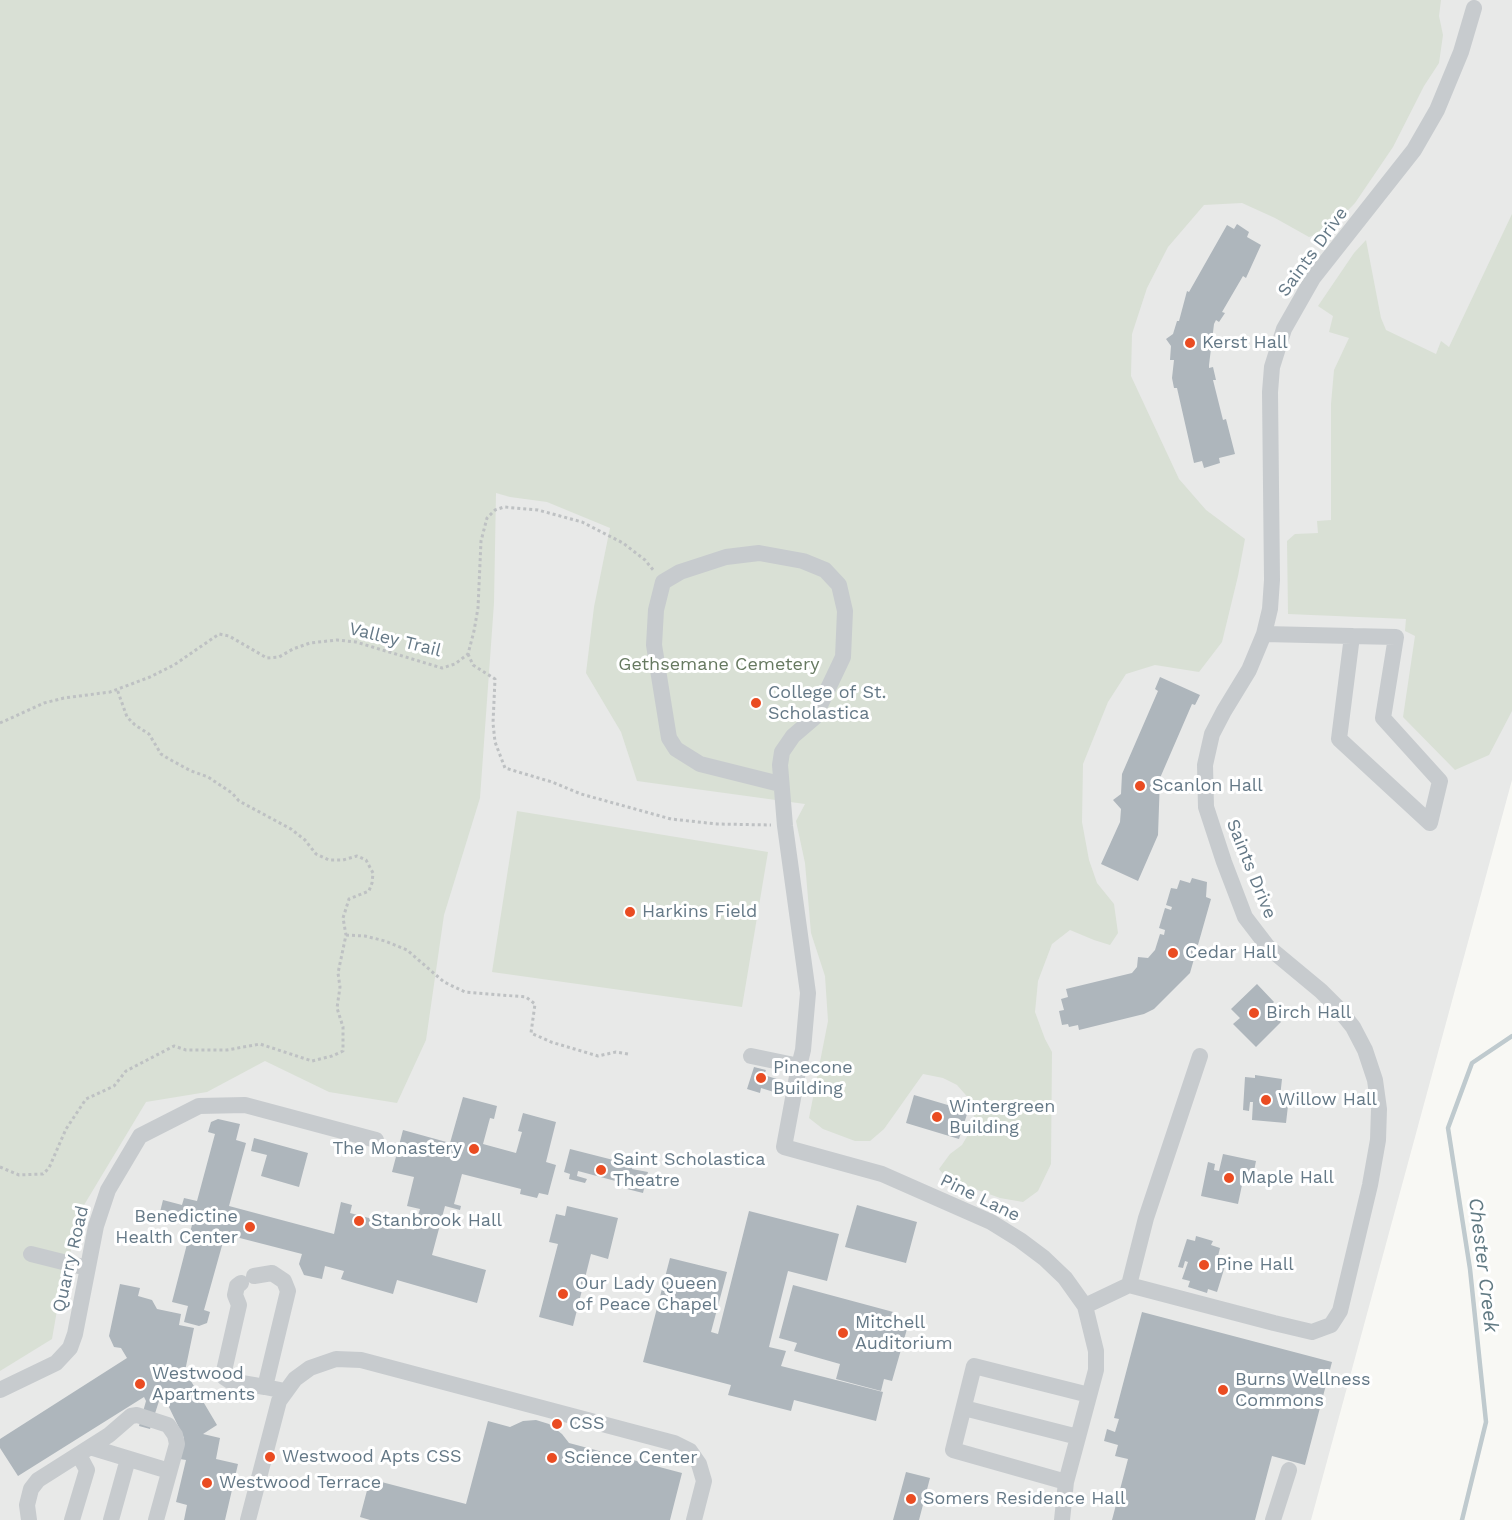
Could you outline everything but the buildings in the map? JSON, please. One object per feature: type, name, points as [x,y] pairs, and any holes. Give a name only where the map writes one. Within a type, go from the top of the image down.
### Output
[{"type":"lane","name":"Saints Drive","points":[[1129,1285],[1312,1332],[1331,1325],[1340,1311],[1370,1185],[1378,1140],[1379,1109],[1375,1080],[1365,1050],[1353,1027],[1321,991],[1268,947],[1245,917],[1206,807],[1205,765],[1212,734],[1249,670],[1264,634],[1270,609],[1272,580],[1270,392],[1272,367],[1284,329],[1313,278],[1414,150],[1437,110],[1461,51],[1474,8]]},
{"type":"lane","points":[[751,1056],[799,1066],[803,1050],[808,993],[785,826],[780,765],[782,752],[793,736],[814,718],[826,697],[843,657],[846,611],[839,585],[825,570],[803,561],[759,553],[726,556],[681,572],[663,582],[656,610],[654,645],[669,738],[676,749],[700,764],[780,784]]},
{"type":"lane","points":[[1264,634],[1352,636],[1396,637],[1383,718],[1440,781],[1430,823],[1339,739],[1352,636]]},
{"type":"lane","points":[[1085,1306],[1129,1285],[1146,1218],[1200,1056]]},
{"type":"lane","name":"Pine Lane","points":[[799,1066],[784,1146],[882,1174],[991,1222],[1044,1258],[1065,1278],[1085,1306],[1096,1351],[1096,1370],[1066,1482],[1062,1520]]},
{"type":"lane","name":"Quarry Road","points":[[0,1390],[56,1363],[70,1348],[75,1334],[96,1226],[108,1190],[140,1136],[199,1106],[246,1105],[376,1140]]},
{"type":"lane","points":[[31,1254],[87,1268]]},
{"type":"lane","points":[[265,1388],[288,1292],[284,1281],[272,1273],[237,1286],[235,1295],[239,1305],[224,1377],[230,1381],[265,1388],[285,1391]]},
{"type":"lane","points":[[248,1520],[279,1401],[295,1379],[310,1368],[336,1359],[361,1360],[674,1443],[690,1451],[699,1464],[704,1481],[694,1520]]},
{"type":"lane","points":[[1066,1482],[952,1450],[974,1366],[1089,1395]]},
{"type":"lane","points":[[964,1408],[1078,1437]]},
{"type":"lane","points":[[29,1520],[27,1505],[32,1489],[38,1480],[109,1435],[131,1416],[168,1425],[175,1435],[177,1444],[156,1520]]},
{"type":"lane","points":[[85,1451],[128,1459],[169,1471]]},
{"type":"lane","points":[[72,1520],[87,1470],[85,1451]]},
{"type":"lane","points":[[111,1520],[128,1459]]},
{"type":"lane","points":[[1273,1520],[1288,1470]]},
{"type":"path","points":[[663,582],[645,560],[622,543],[582,522],[538,510],[504,507],[495,510],[487,518],[481,541],[478,608],[468,654],[473,665],[495,678],[493,723],[495,742],[505,768],[552,782],[581,794],[671,819],[717,824],[785,826]]},
{"type":"path","name":"Valley Trail","points":[[0,723],[29,709],[64,698],[117,689],[174,665],[219,634],[229,636],[267,658],[279,657],[293,649],[310,644],[337,640],[356,642],[442,668],[455,664],[468,654]]},
{"type":"path","points":[[0,1167],[19,1175],[43,1174],[49,1168],[66,1129],[86,1099],[114,1086],[126,1071],[174,1046],[186,1050],[228,1050],[260,1044],[312,1061],[343,1051],[343,1027],[337,1008],[340,987],[338,972],[346,935],[343,918],[349,898],[369,891],[373,873],[366,860],[357,856],[343,860],[329,860],[316,854],[305,840],[291,829],[239,801],[222,785],[161,754],[149,734],[127,717],[117,689]]},
{"type":"path","points":[[346,935],[385,940],[407,950],[444,982],[465,992],[526,997],[535,1004],[531,1032],[551,1042],[598,1056],[616,1052],[628,1054]]},
{"type":"shaded area","name":"College of St. Scholastica","points":[[1060,0],[1512,0],[1512,780],[1311,1520],[0,1520],[0,309],[1152,515]]},
{"type":"green space","name":"Gethsemane Cemetery","points":[[0,0],[1441,0],[1439,16],[1443,35],[1439,63],[1424,86],[1393,147],[1355,203],[1329,230],[1309,237],[1242,203],[1204,205],[1168,247],[1147,288],[1132,334],[1131,376],[1179,479],[1206,510],[1245,539],[1222,642],[1199,672],[1155,665],[1126,674],[1108,702],[1083,764],[1082,822],[1089,860],[1097,883],[1114,904],[1118,933],[1110,945],[1070,930],[1052,944],[1038,981],[1035,1012],[1052,1052],[1051,1164],[1038,1191],[1023,1202],[1000,1198],[947,1179],[939,1169],[950,1154],[962,1145],[975,1123],[972,1102],[957,1085],[943,1078],[923,1074],[884,1129],[870,1141],[855,1141],[823,1129],[809,1118],[828,1021],[825,976],[811,933],[805,863],[796,821],[805,804],[637,781],[621,732],[586,673],[594,607],[610,528],[547,502],[496,493],[494,603],[480,798],[444,915],[426,1040],[397,1103],[329,1092],[265,1061],[207,1092],[146,1102],[81,1210],[60,1293],[52,1339],[0,1371]]},
{"type":"green space","points":[[1512,214],[1512,711],[1489,755],[1455,770],[1403,717],[1415,636],[1405,631],[1406,619],[1288,614],[1287,541],[1295,534],[1318,533],[1317,521],[1331,520],[1331,404],[1334,370],[1349,338],[1329,332],[1333,316],[1318,306],[1354,253],[1366,240],[1381,318],[1386,330],[1436,354],[1441,341],[1449,347]]},
{"type":"green space","name":"Harkins Field","points":[[517,811],[768,852],[742,1007],[492,972]]},
{"type":"waterway","name":"Chester Creek","points":[[1462,1520],[1486,1422],[1470,1269],[1448,1128],[1472,1063],[1512,1036]]},
{"type":"place","name":"Kerst Hall","points":[[1190,343]]},
{"type":"place","name":"College of St. Scholastica","points":[[756,703]]},
{"type":"place","name":"Scanlon Hall","points":[[1140,786]]},
{"type":"place","name":"Harkins Field","points":[[630,912]]},
{"type":"place","name":"Cedar Hall","points":[[1173,953]]},
{"type":"place","name":"Birch Hall","points":[[1254,1013]]},
{"type":"place","name":"Pinecone Building","points":[[761,1078]]},
{"type":"place","name":"Willow Hall","points":[[1266,1100]]},
{"type":"place","name":"Wintergreen Building","points":[[937,1117]]},
{"type":"place","name":"The Monastery","points":[[474,1149]]},
{"type":"place","name":"Saint Scholastica Theatre","points":[[601,1170]]},
{"type":"place","name":"Maple Hall","points":[[1229,1178]]},
{"type":"place","name":"Stanbrook Hall","points":[[359,1221]]},
{"type":"place","name":"Benedictine Health Center","points":[[250,1227]]},
{"type":"place","name":"Pine Hall","points":[[1204,1265]]},
{"type":"place","name":"Our Lady Queen of Peace Chapel","points":[[563,1294]]},
{"type":"place","name":"Mitchell Auditorium","points":[[843,1333]]},
{"type":"place","name":"Westwood Apartments","points":[[140,1384]]},
{"type":"place","name":"Burns Wellness Commons","points":[[1223,1390]]},
{"type":"place","name":"CSS","points":[[557,1424]]},
{"type":"place","name":"Westwood Apts CSS","points":[[270,1457]]},
{"type":"place","name":"Science Center","points":[[552,1458]]},
{"type":"place","name":"Westwood Terrace","points":[[207,1483]]},
{"type":"place","name":"Somers Residence Hall","points":[[911,1499]]}]
